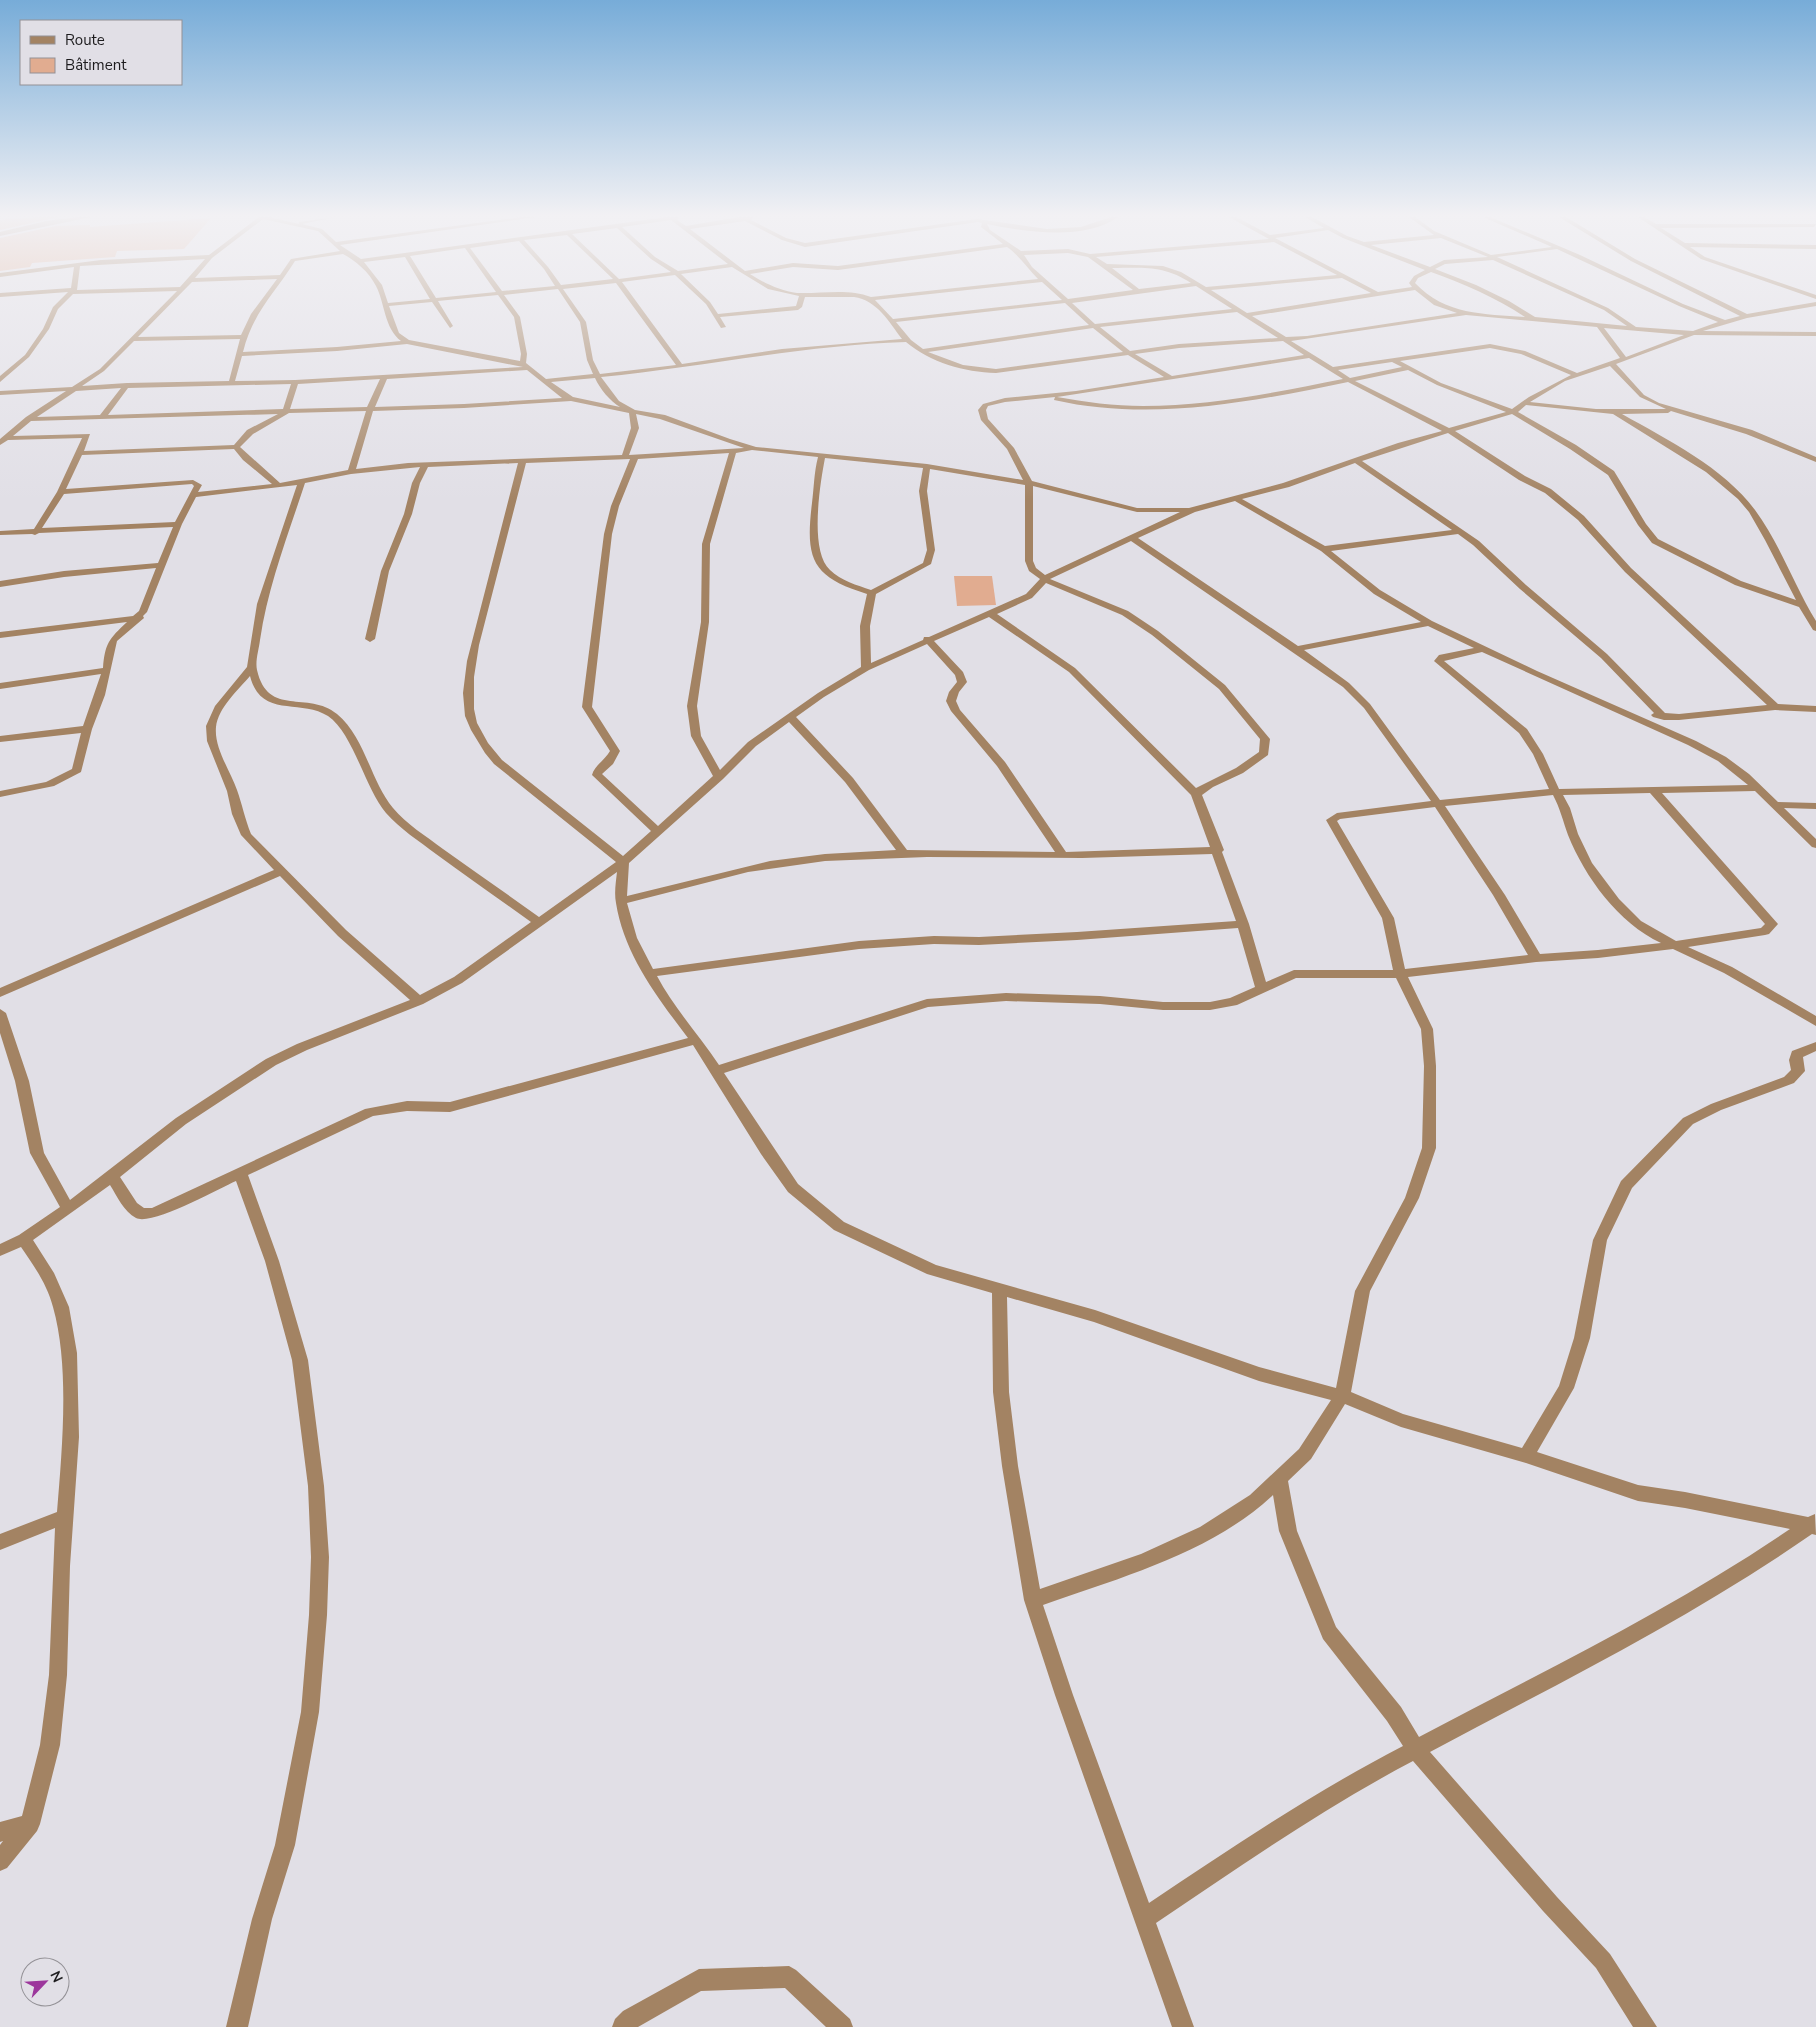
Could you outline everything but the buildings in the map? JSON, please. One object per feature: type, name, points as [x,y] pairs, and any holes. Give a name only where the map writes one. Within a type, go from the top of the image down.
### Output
[{"type":"street","points":[[0,380],[27,356],[46,329],[53,312]]},
{"type":"street","points":[[0,443],[29,419],[102,370],[159,312]]},
{"type":"street","points":[[231,384],[244,336],[255,312]]},
{"type":"street","points":[[389,312],[396,334],[408,342]]},
{"type":"street","points":[[441,312],[450,326]]},
{"type":"street","points":[[513,312],[517,317],[526,366]]},
{"type":"street","points":[[574,312],[585,328],[590,360],[596,376],[605,389],[618,402],[632,410]]},
{"type":"street","points":[[641,312],[668,352],[680,365]]},
{"type":"street","points":[[712,312],[723,327]]},
{"type":"street","points":[[715,316],[760,312]]},
{"type":"street","points":[[881,312],[908,340],[924,351],[968,370],[984,372],[1179,346],[1283,340],[1384,328],[1468,313]]},
{"type":"street","points":[[890,321],[978,312]]},
{"type":"street","points":[[1078,312],[1141,362],[1169,377]]},
{"type":"street","points":[[1243,312],[1283,340],[1376,396],[1449,431],[1522,478],[1548,491],[1581,518],[1628,570],[1775,707]]},
{"type":"street","points":[[924,351],[1094,326],[1246,312]]},
{"type":"street","points":[[1463,312],[1636,330],[1690,333],[1816,334]]},
{"type":"street","points":[[1523,312],[1533,319]]},
{"type":"street","points":[[1610,312],[1636,330]]},
{"type":"street","points":[[1698,312],[1724,322]]},
{"type":"street","points":[[1737,312],[1746,316]]},
{"type":"street","points":[[0,1250],[24,1239],[68,1209],[181,1121],[271,1062],[302,1047],[419,1001],[458,980],[623,862],[719,777],[752,744],[866,668],[927,639],[1029,596],[1048,576],[1192,510],[1286,485],[1449,431],[1513,412],[1524,403],[1563,380],[1690,333],[1746,316],[1772,312]]},
{"type":"street","points":[[1599,326],[1624,359]]},
{"type":"street","points":[[131,339],[244,336]]},
{"type":"street","points":[[544,381],[596,376],[782,351],[908,340]]},
{"type":"street","points":[[240,354],[337,349],[408,342],[526,366],[564,396],[571,399],[662,417],[727,441],[756,449],[927,466],[1029,483],[1137,510],[1192,510]]},
{"type":"street","points":[[1332,369],[1484,346],[1497,346],[1523,352],[1576,375]]},
{"type":"street","points":[[1196,794],[1210,782],[1248,766],[1264,753],[1265,739],[1222,687],[1155,632],[1125,613],[1093,598],[1046,580],[1032,569],[1029,561],[1029,483],[1010,448],[985,420],[982,410],[985,405],[1005,400],[1046,396],[1309,356]]},
{"type":"street","points":[[1394,360],[1439,384],[1513,412],[1574,447],[1611,473],[1642,525],[1655,541],[1738,582],[1801,605]]},
{"type":"street","points":[[1610,362],[1642,396],[1674,410],[1749,432],[1816,460]]},
{"type":"street","points":[[0,393],[128,386],[295,382],[526,366]]},
{"type":"street","points":[[0,367],[15,367]]},
{"type":"street","points":[[1046,396],[1082,405],[1118,409],[1185,407],[1228,402],[1410,368]]},
{"type":"street","points":[[351,472],[370,409],[384,377]]},
{"type":"street","points":[[81,453],[236,446],[250,432],[286,412],[295,382]]},
{"type":"street","points":[[102,418],[128,386]]},
{"type":"street","points":[[29,419],[464,406],[571,399]]},
{"type":"street","points":[[1524,403],[1568,410],[1618,414],[1674,410]]},
{"type":"street","points":[[632,410],[635,428],[630,457],[608,534],[587,707],[615,751],[609,762],[598,771],[597,776],[658,832]]},
{"type":"street","points":[[1618,414],[1662,440],[1713,475],[1740,498],[1752,511],[1801,605],[1816,628]]},
{"type":"street","points":[[8,438],[82,434],[87,436],[62,492],[35,533]]},
{"type":"street","points":[[236,446],[242,457],[271,477],[278,486]]},
{"type":"street","points":[[194,495],[278,486],[351,472],[426,464],[630,457],[733,452],[756,449]]},
{"type":"street","points":[[719,777],[696,736],[692,706],[705,622],[706,544],[733,452]]},
{"type":"street","points":[[822,455],[811,541],[815,554],[828,573],[844,585],[872,593],[927,564],[931,550],[923,491],[927,466]]},
{"type":"street","points":[[523,460],[508,524],[474,648],[468,686],[469,711],[487,750],[498,762],[623,862]]},
{"type":"street","points":[[1357,461],[1458,532],[1476,542],[1523,588],[1604,656],[1664,717]]},
{"type":"street","points":[[370,638],[385,570],[408,514],[416,483],[426,464]]},
{"type":"street","points":[[0,794],[48,786],[60,782],[77,770],[87,728],[100,695],[107,670],[109,650],[113,640],[140,618],[160,565],[198,485],[193,482],[62,492]]},
{"type":"street","points":[[300,483],[261,604],[252,667],[255,684],[266,698],[286,705],[321,709],[333,715],[341,724],[380,799],[392,813],[419,836],[539,922]]},
{"type":"street","points":[[1235,498],[1324,549],[1378,592],[1429,623],[1620,710],[1722,759],[1758,788],[1816,845]]},
{"type":"street","points":[[0,533],[35,533],[178,524]]},
{"type":"street","points":[[1324,549],[1458,532]]},
{"type":"street","points":[[1132,538],[1296,649],[1346,685],[1367,706],[1438,803],[1499,895],[1536,958]]},
{"type":"street","points":[[0,584],[64,574],[160,565]]},
{"type":"street","points":[[866,668],[865,626],[872,593]]},
{"type":"street","points":[[990,613],[1072,670],[1196,794],[1244,924],[1262,990]]},
{"type":"street","points":[[0,635],[140,618]]},
{"type":"street","points":[[1296,649],[1429,623]]},
{"type":"street","points":[[927,639],[960,674],[962,682],[954,692],[951,701],[956,711],[1001,764],[1063,855]]},
{"type":"street","points":[[1483,649],[1442,657],[1439,661],[1523,731],[1538,754],[1565,808],[1573,834],[1587,864],[1615,901],[1638,924],[1675,945],[1728,970],[1816,1022]]},
{"type":"street","points":[[252,667],[218,708],[212,726],[212,741],[232,791],[237,814],[246,835],[263,850],[342,933],[419,1001]]},
{"type":"street","points":[[0,686],[107,670]]},
{"type":"street","points":[[1620,710],[1664,717],[1775,707],[1816,709]]},
{"type":"street","points":[[790,717],[849,780],[903,853]]},
{"type":"street","points":[[0,739],[87,728]]},
{"type":"street","points":[[1033,1600],[1145,1561],[1206,1533],[1256,1500],[1305,1454],[1342,1396],[1363,1291],[1412,1198],[1429,1148],[1430,1066],[1427,1029],[1400,974],[1388,918],[1331,820],[1337,816],[1438,803],[1556,792],[1758,788]]},
{"type":"street","points":[[716,1071],[926,1003],[947,1000],[1006,996],[1100,1000],[1163,1006],[1210,1006],[1233,1002],[1294,974],[1400,974],[1536,958],[1598,954],[1675,945],[1765,931],[1772,924],[1654,791]]},
{"type":"street","points":[[1776,806],[1816,806]]},
{"type":"street","points":[[621,901],[789,862],[903,853],[1063,855],[1218,850]]},
{"type":"street","points":[[623,862],[621,901],[631,938],[660,993],[696,1040],[793,1188],[839,1226],[932,1270],[1095,1316],[1259,1374],[1342,1396],[1401,1420],[1526,1456],[1638,1494],[1685,1500],[1815,1524]]},
{"type":"street","points":[[0,993],[281,871]]},
{"type":"street","points":[[649,972],[859,946],[934,940],[979,941],[1077,936],[1244,924]]},
{"type":"street","points":[[0,1013],[22,1081],[37,1153],[68,1209]]},
{"type":"street","points":[[112,1176],[132,1207],[141,1214],[154,1212],[370,1112],[407,1106],[450,1107],[696,1040]]},
{"type":"street","points":[[1526,1456],[1566,1388],[1582,1338],[1600,1240],[1626,1184],[1688,1121],[1716,1107],[1789,1080],[1798,1071],[1797,1054],[1816,1046]]},
{"type":"street","points":[[238,2027],[262,1919],[285,1845],[310,1712],[318,1615],[320,1558],[316,1486],[300,1360],[272,1261],[240,1173]]},
{"type":"street","points":[[0,1861],[30,1824],[50,1745],[56,1692],[63,1517],[71,1437],[69,1353],[61,1307],[49,1277],[24,1239]]},
{"type":"street","points":[[1000,1290],[1002,1401],[1010,1466],[1033,1600],[1064,1695],[1183,2027]]},
{"type":"street","points":[[1279,1479],[1288,1531],[1329,1633],[1394,1714],[1416,1750],[1550,1904],[1603,1961],[1646,2027]]},
{"type":"street","points":[[0,1542],[63,1517]]},
{"type":"street","points":[[1144,1919],[1246,1850],[1378,1769],[1639,1631],[1754,1564],[1815,1524]]},
{"type":"street","points":[[0,1832],[30,1824]]},
{"type":"street","points":[[623,2027],[631,2019],[699,1980],[789,1977],[842,2027]]}]
